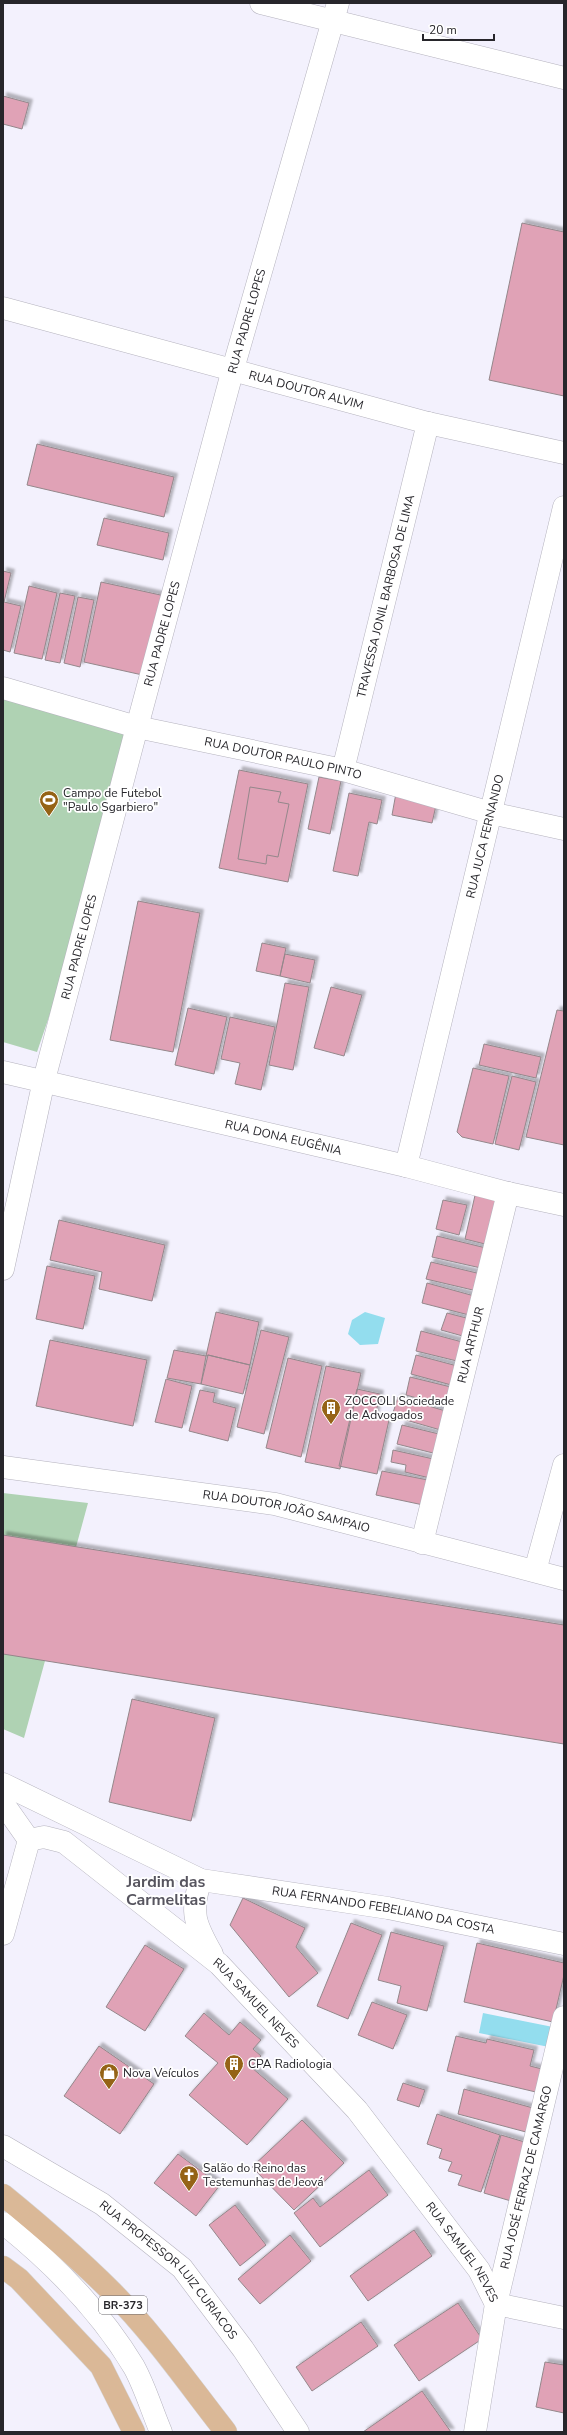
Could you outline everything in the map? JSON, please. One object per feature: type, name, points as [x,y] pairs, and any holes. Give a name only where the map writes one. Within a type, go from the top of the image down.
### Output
[{"type":"main road","name":"BR-373","points":[[3,2195],[45,2230],[113,2293],[163,2352],[226,2432]]},
{"type":"main road","points":[[3,2267],[19,2279],[101,2366],[134,2432]]},
{"type":"street","points":[[261,3],[336,12],[564,78]]},
{"type":"street","name":"RUA PADRE LOPES","points":[[3,1269],[44,1080],[137,726],[233,369],[336,12]]},
{"type":"street","name":"RUA DOUTOR ALVIM","points":[[3,308],[428,423],[564,453]]},
{"type":"street","name":"TRAVESSA JONIL BARBOSA DE LIMA","points":[[343,770],[428,423]]},
{"type":"street","name":"RUA JUCA FERNANDO","points":[[406,1166],[564,507]]},
{"type":"street","name":"RUA DOUTOR PAULO PINTO","points":[[3,688],[137,726],[343,770],[490,812],[564,829]]},
{"type":"street","name":"RUA DONA EUGÊNIA","points":[[3,1072],[44,1080],[406,1166],[508,1193],[564,1205]]},
{"type":"street","name":"RUA ARTHUR","points":[[422,1543],[508,1193]]},
{"type":"street","points":[[535,1571],[564,1465]]},
{"type":"street","name":"RUA DOUTOR JOÃO SAMPAIO","points":[[3,1467],[275,1504],[564,1579]]},
{"type":"street","points":[[3,1784],[201,1880],[194,1899],[195,1919],[200,1932],[219,1964]]},
{"type":"street","points":[[3,1803],[29,1840],[3,1934]]},
{"type":"street","name":"RUA SAMUEL NEVES","points":[[29,1840],[44,1837],[64,1842],[219,1964],[357,2110],[479,2270],[496,2304],[564,2318]]},
{"type":"street","name":"RUA FERNANDO FEBELIANO DA COSTA","points":[[201,1880],[388,1908],[564,1944]]},
{"type":"street","name":"RUA JOSÉ FERRAZ DE CAMARGO","points":[[475,2432],[496,2304],[564,2017]]},
{"type":"street","name":"RUA PROFESSOR LUIZ CURIACOS","points":[[3,2146],[102,2204],[182,2268],[243,2349],[298,2432]]},
{"type":"street","points":[[3,2223],[32,2246],[112,2333],[135,2369],[161,2432]]},
{"type":"green space","points":[[3,693],[127,729],[51,1011],[37,1052],[3,1042]]},
{"type":"green space","points":[[3,1493],[88,1503],[24,1738],[3,1729]]},
{"type":"water","points":[[365,1312],[385,1318],[378,1344],[360,1345],[348,1334],[352,1320]]},
{"type":"water","points":[[483,2013],[553,2027],[549,2047],[479,2033]]},
{"type":"building","points":[[3,96],[29,103],[22,129],[3,124]]},
{"type":"building","points":[[522,223],[564,232],[564,396],[489,380]]},
{"type":"building","points":[[37,444],[174,477],[164,517],[27,485]]},
{"type":"building","points":[[104,518],[169,533],[163,560],[97,545]]},
{"type":"building","points":[[3,571],[11,573],[4,602],[21,606],[10,652],[3,650]]},
{"type":"building","points":[[101,582],[165,596],[147,676],[84,662]]},
{"type":"building","points":[[29,586],[57,593],[42,659],[14,653]]},
{"type":"building","points":[[60,593],[75,596],[60,663],[45,660]]},
{"type":"building","points":[[78,597],[94,600],[80,667],[64,663]]},
{"type":"building","points":[[239,770],[308,784],[288,882],[219,868]]},
{"type":"building","points":[[319,777],[341,781],[330,834],[308,829]]},
{"type":"building","points":[[250,787],[281,792],[278,802],[289,804],[278,857],[267,855],[266,864],[238,859]]},
{"type":"building","points":[[349,793],[382,800],[377,824],[369,822],[358,876],[333,871]]},
{"type":"building","points":[[396,793],[437,801],[432,823],[392,815]]},
{"type":"building","points":[[138,901],[200,913],[173,1052],[110,1040]]},
{"type":"building","points":[[262,943],[286,948],[280,976],[256,971]]},
{"type":"building","points":[[285,954],[315,960],[310,983],[280,976]]},
{"type":"building","points":[[285,983],[309,987],[293,1070],[269,1065]]},
{"type":"building","points":[[331,987],[362,995],[344,1056],[314,1048]]},
{"type":"building","points":[[188,1008],[227,1017],[214,1074],[175,1065]]},
{"type":"building","points":[[557,1010],[564,1011],[564,1145],[526,1137]]},
{"type":"building","points":[[230,1017],[275,1027],[261,1090],[235,1084],[240,1063],[221,1059]]},
{"type":"building","points":[[484,1044],[541,1057],[536,1078],[479,1065]]},
{"type":"building","points":[[473,1068],[509,1076],[493,1144],[462,1137],[457,1132]]},
{"type":"building","points":[[512,1076],[536,1082],[519,1150],[495,1144]]},
{"type":"building","points":[[476,1191],[500,1197],[489,1245],[465,1239]]},
{"type":"building","points":[[443,1200],[467,1205],[459,1235],[436,1229]]},
{"type":"building","points":[[59,1220],[165,1245],[152,1301],[99,1289],[102,1272],[50,1260]]},
{"type":"building","points":[[437,1236],[486,1248],[481,1268],[432,1257]]},
{"type":"building","points":[[431,1262],[481,1274],[477,1291],[426,1279]]},
{"type":"building","points":[[47,1266],[95,1276],[83,1329],[36,1319]]},
{"type":"building","points":[[427,1283],[478,1297],[473,1316],[422,1303]]},
{"type":"building","points":[[216,1312],[259,1322],[250,1365],[208,1355],[206,1356]]},
{"type":"building","points":[[447,1313],[474,1320],[470,1338],[441,1330]]},
{"type":"building","points":[[261,1330],[289,1337],[264,1434],[237,1427]]},
{"type":"building","points":[[421,1331],[466,1343],[461,1362],[416,1351]]},
{"type":"building","points":[[50,1340],[147,1360],[133,1426],[36,1406]]},
{"type":"building","points":[[174,1350],[206,1356],[201,1384],[167,1378]]},
{"type":"building","points":[[208,1355],[250,1365],[243,1394],[201,1384]]},
{"type":"building","points":[[416,1355],[461,1367],[455,1386],[411,1374]]},
{"type":"building","points":[[288,1358],[322,1366],[301,1457],[266,1448]]},
{"type":"building","name":"ZOCCOLI Sociedade de Advogados","points":[[326,1366],[361,1373],[340,1469],[305,1462]]},
{"type":"building","points":[[410,1377],[455,1388],[450,1407],[406,1395]]},
{"type":"building","points":[[166,1379],[192,1386],[182,1428],[155,1422]]},
{"type":"building","points":[[357,1389],[380,1394],[375,1417],[389,1420],[377,1474],[339,1466]]},
{"type":"building","points":[[200,1390],[215,1393],[213,1402],[236,1408],[228,1441],[189,1431]]},
{"type":"building","points":[[398,1397],[449,1412],[444,1431],[392,1416]]},
{"type":"building","points":[[402,1425],[443,1435],[437,1454],[397,1444]]},
{"type":"building","points":[[393,1450],[438,1460],[434,1479],[405,1472],[406,1465],[391,1462]]},
{"type":"building","points":[[382,1471],[433,1481],[428,1506],[376,1495]]},
{"type":"building","points":[[3,1535],[564,1625],[564,1744],[3,1654]]},
{"type":"building","points":[[132,1699],[215,1718],[191,1821],[109,1802]]},
{"type":"building","points":[[243,1898],[305,1928],[296,1947],[318,1973],[289,1997],[230,1925]]},
{"type":"building","points":[[351,1923],[382,1935],[348,2019],[317,2006]]},
{"type":"building","points":[[391,1932],[444,1946],[427,2011],[397,2003],[401,1986],[378,1980]]},
{"type":"building","points":[[477,1943],[564,1963],[564,1975],[553,2022],[464,2002]]},
{"type":"building","points":[[145,1945],[184,1969],[145,2031],[106,2007]]},
{"type":"building","points":[[372,2002],[407,2015],[393,2049],[358,2035]]},
{"type":"building","name":"CPA Radiologia","points":[[204,2013],[229,2035],[240,2022],[261,2040],[253,2049],[261,2056],[251,2067],[288,2099],[247,2145],[189,2095],[218,2063],[185,2036]]},
{"type":"building","points":[[456,2036],[486,2043],[487,2039],[534,2050],[530,2066],[546,2070],[540,2093],[447,2071]]},
{"type":"building","name":"Nova Veículos","points":[[99,2046],[154,2084],[120,2134],[64,2096]]},
{"type":"building","points":[[403,2083],[425,2090],[419,2107],[397,2100]]},
{"type":"building","points":[[464,2089],[533,2108],[526,2132],[458,2114]]},
{"type":"building","points":[[437,2114],[500,2135],[481,2192],[458,2185],[462,2175],[448,2171],[452,2162],[439,2158],[442,2149],[427,2144]]},
{"type":"building","points":[[302,2120],[344,2163],[294,2210],[252,2167]]},
{"type":"building","points":[[501,2135],[528,2143],[511,2201],[484,2193]]},
{"type":"building","name":"Salão do Reino das Testemunhas de Jeová","points":[[178,2154],[220,2185],[196,2216],[154,2183]]},
{"type":"building","points":[[369,2170],[388,2195],[320,2247],[294,2213],[313,2198],[320,2207]]},
{"type":"building","points":[[235,2205],[266,2245],[240,2266],[209,2225]]},
{"type":"building","points":[[414,2230],[432,2256],[368,2301],[350,2276]]},
{"type":"building","points":[[290,2235],[311,2261],[260,2304],[238,2279]]},
{"type":"building","points":[[458,2303],[482,2339],[419,2381],[394,2345]]},
{"type":"building","points":[[361,2322],[378,2346],[312,2391],[296,2367]]},
{"type":"building","points":[[545,2362],[564,2365],[564,2413],[536,2407]]},
{"type":"building","points":[[422,2391],[451,2432],[363,2432]]},
{"type":"place","name":"Campo de Futebol \"Paulo Sgarbiero\"","points":[[49,817]]},
{"type":"place","name":"ZOCCOLI Sociedade de Advogados","points":[[331,1425]]},
{"type":"place","name":"CPA Radiologia","points":[[234,2081]]},
{"type":"place","name":"Nova Veículos","points":[[109,2090]]},
{"type":"place","name":"Salão do Reino das Testemunhas de Jeová","points":[[189,2192]]},
{"type":"district","name":"Jardim das Carmelitas","points":[[166,1891]]}]
